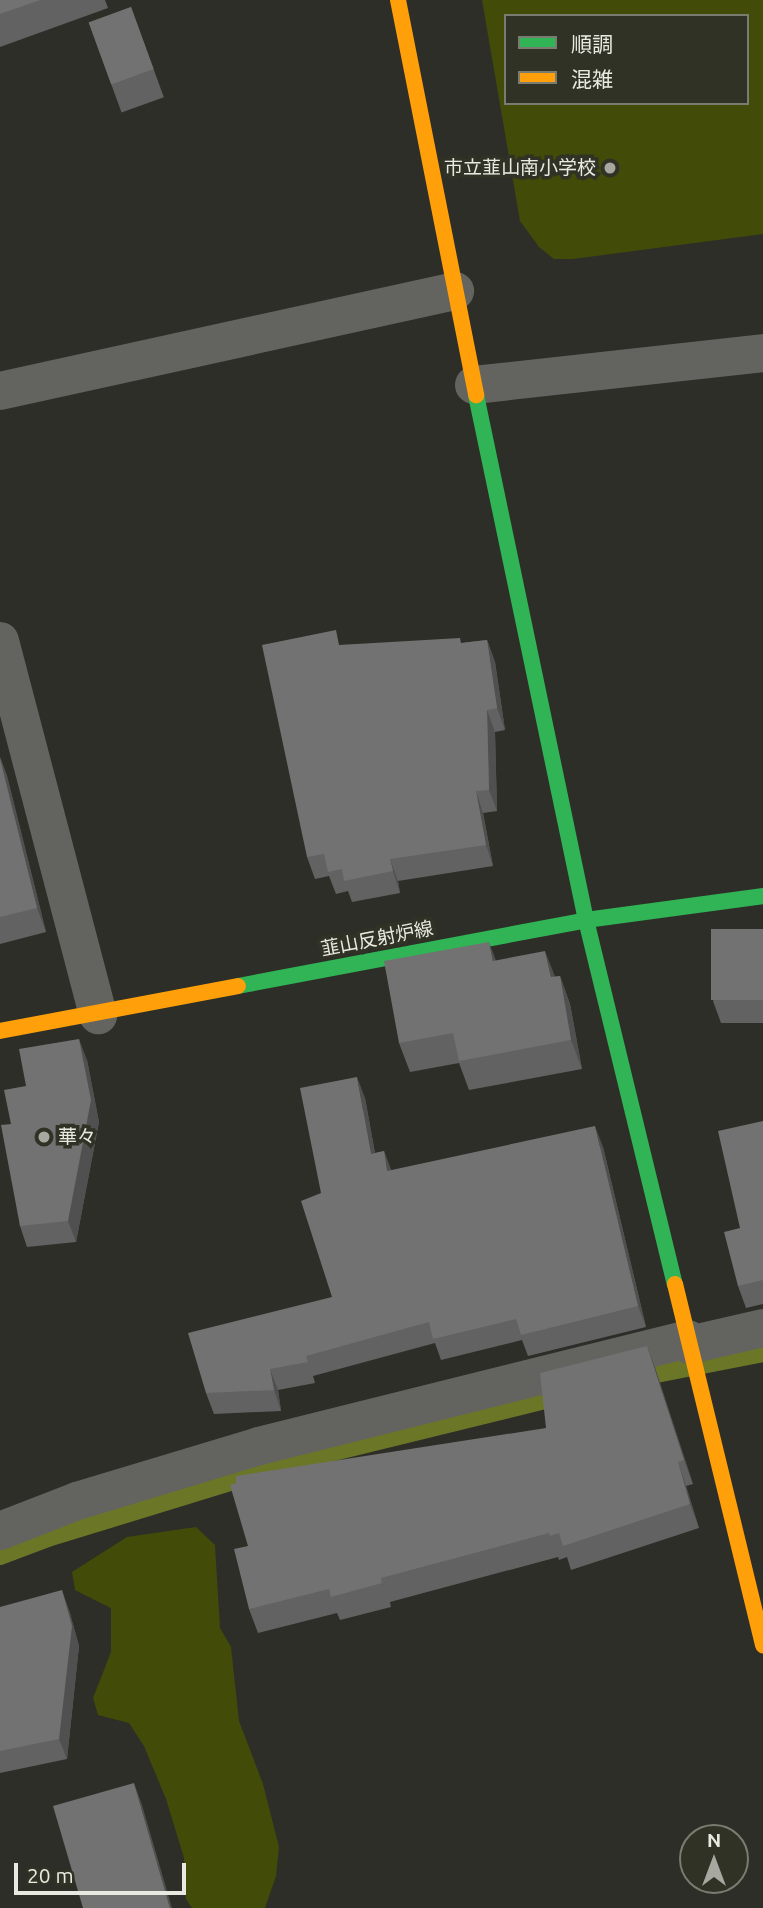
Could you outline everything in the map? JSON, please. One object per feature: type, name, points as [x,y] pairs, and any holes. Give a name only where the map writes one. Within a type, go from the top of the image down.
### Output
[{"type":"street","points":[[398,0],[474,385],[586,920],[763,1646]]},
{"type":"street","points":[[0,391],[455,291]]},
{"type":"street","points":[[474,385],[763,353]]},
{"type":"street","points":[[0,641],[98,1014]]},
{"type":"street","name":"韮山反射炉線","points":[[0,1031],[586,920],[763,896]]},
{"type":"street","points":[[0,1531],[77,1501],[259,1446],[689,1342],[763,1328]]},
{"type":"green space","points":[[482,0],[763,0],[763,234],[573,259],[554,259],[539,247],[520,221]]},
{"type":"green space","points":[[196,1527],[215,1545],[220,1628],[231,1647],[239,1721],[263,1784],[279,1847],[276,1876],[265,1908],[192,1908],[186,1899],[184,1858],[166,1799],[144,1746],[129,1723],[98,1715],[93,1698],[111,1652],[111,1608],[75,1590],[72,1572],[127,1537]]},
{"type":"building","points":[[0,0],[40,0],[0,14]]},
{"type":"building","points":[[131,7],[154,69],[111,84],[89,22]]},
{"type":"building","points":[[336,630],[339,645],[460,638],[461,643],[487,640],[497,708],[487,710],[489,790],[476,791],[486,845],[390,859],[393,871],[344,881],[342,869],[328,872],[324,854],[307,857],[262,645]]},
{"type":"building","points":[[0,760],[37,908],[0,917]]},
{"type":"building","points":[[711,929],[763,929],[763,1000],[711,1000]]},
{"type":"building","points":[[489,942],[493,961],[545,951],[551,977],[560,976],[571,1040],[459,1061],[453,1033],[399,1043],[384,961]]},
{"type":"building","points":[[79,1039],[91,1100],[68,1221],[20,1226],[1,1125],[11,1124],[4,1090],[26,1086],[19,1049]]},
{"type":"building","points":[[357,1077],[371,1154],[384,1151],[387,1171],[595,1126],[638,1306],[521,1335],[516,1319],[433,1339],[429,1322],[306,1356],[308,1362],[270,1369],[274,1390],[206,1393],[188,1333],[332,1297],[301,1201],[321,1193],[300,1088]]},
{"type":"building","points":[[763,1121],[763,1280],[738,1286],[724,1232],[740,1228],[718,1131]]},
{"type":"building","points":[[647,1346],[684,1460],[678,1462],[690,1504],[563,1546],[559,1533],[550,1536],[549,1533],[381,1578],[382,1583],[331,1597],[329,1589],[249,1609],[234,1549],[248,1546],[230,1485],[236,1483],[236,1476],[546,1428],[540,1373]]},
{"type":"building","points":[[62,1590],[72,1626],[59,1739],[0,1751],[0,1607]]},
{"type":"building","points":[[134,1783],[170,1908],[83,1908],[53,1806]]},
{"type":"waterway","points":[[636,1378],[763,1353]]},
{"type":"waterway","points":[[0,1556],[48,1538],[305,1459],[565,1395]]},
{"type":"traffic: fast","points":[[476,395],[586,920],[675,1284]]},
{"type":"traffic: fast","points":[[238,986],[586,920],[763,896]]},
{"type":"traffic: slow","points":[[398,0],[476,395]]},
{"type":"traffic: slow","points":[[0,1031],[238,986]]},
{"type":"traffic: slow","points":[[675,1284],[763,1645]]},
{"type":"place","name":"市立韮山南小学校","points":[[610,168]]},
{"type":"place","name":"華々","points":[[44,1137]]}]
